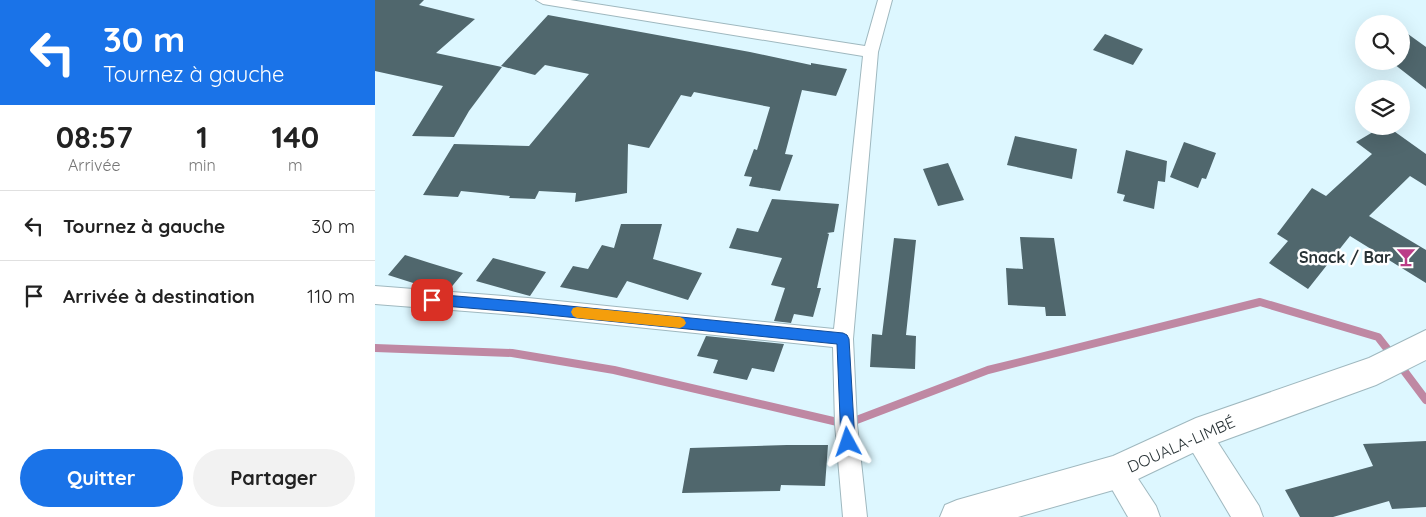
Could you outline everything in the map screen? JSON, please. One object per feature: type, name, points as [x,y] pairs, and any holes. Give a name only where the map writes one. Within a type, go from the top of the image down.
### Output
[{"type":"highway","name":"DOUALA-LIMBÉ","points":[[957,517],[1117,472],[1196,434],[1376,370],[1426,344]]},
{"type":"street","points":[[543,0],[871,52]]},
{"type":"street","points":[[855,517],[846,424],[843,339],[871,52],[885,0]]},
{"type":"street","points":[[375,295],[528,307],[843,339]]},
{"type":"street","points":[[1196,434],[1248,517]]},
{"type":"street","points":[[1117,472],[1145,517]]},
{"type":"building","points":[[375,0],[424,0],[419,5],[475,19],[436,53],[502,67],[469,111],[454,137],[412,136],[443,86],[375,71]]},
{"type":"building","points":[[548,15],[811,65],[811,63],[847,69],[836,96],[802,90],[785,154],[793,155],[780,191],[749,186],[752,177],[744,176],[754,149],[757,150],[770,107],[694,92],[691,97],[681,95],[649,148],[628,144],[627,193],[575,202],[576,193],[539,191],[535,199],[509,198],[510,196],[461,191],[458,197],[423,195],[454,144],[529,146],[589,74],[545,65],[535,75],[501,66]]},
{"type":"building","points":[[1105,34],[1143,49],[1133,65],[1093,50]]},
{"type":"building","points":[[1410,35],[1426,47],[1426,89],[1402,70],[1410,70]]},
{"type":"building","points":[[1368,135],[1399,135],[1426,154],[1426,186],[1410,176],[1369,216],[1426,250],[1426,283],[1350,236],[1308,289],[1269,263],[1288,241],[1277,234],[1312,188],[1326,196],[1372,154],[1356,142]]},
{"type":"building","points":[[1015,136],[1077,149],[1072,179],[1007,165]]},
{"type":"building","points":[[1184,142],[1216,153],[1206,179],[1202,178],[1198,188],[1170,177]]},
{"type":"building","points":[[1126,150],[1167,161],[1165,182],[1158,181],[1154,209],[1123,201],[1125,195],[1117,193]]},
{"type":"building","points":[[948,163],[964,200],[938,206],[923,169]]},
{"type":"building","points":[[772,199],[839,204],[834,232],[827,233],[829,234],[817,288],[821,288],[813,317],[794,314],[791,323],[774,321],[785,288],[771,285],[782,258],[729,248],[737,228],[758,232]]},
{"type":"building","points":[[621,224],[662,224],[653,259],[702,273],[688,300],[627,281],[617,298],[560,287],[573,266],[588,269],[602,245],[614,248]]},
{"type":"building","points":[[1020,237],[1054,238],[1066,316],[1046,316],[1045,307],[1008,305],[1006,268],[1023,269]]},
{"type":"building","points":[[894,238],[916,240],[906,335],[916,336],[915,369],[870,367],[872,334],[882,335]]},
{"type":"building","points":[[405,255],[463,273],[449,290],[429,288],[388,275]]},
{"type":"building","points":[[493,258],[546,272],[530,296],[476,281]]},
{"type":"building","points":[[706,336],[784,344],[774,372],[752,368],[747,380],[713,373],[718,360],[697,356]]},
{"type":"building","points":[[1426,441],[1426,507],[1392,509],[1389,501],[1333,517],[1300,517],[1285,490],[1373,466],[1363,444]]},
{"type":"building","points":[[828,445],[825,486],[781,485],[780,491],[682,493],[690,448]]},
{"type":"waterway","points":[[375,348],[512,353],[614,370],[846,424],[988,370],[1260,302],[1378,337],[1392,355]]},
{"type":"waterway","points":[[1399,364],[1426,400]]},
{"type":"slow traffic","points":[[577,312],[680,323]]},
{"type":"place","name":"Snack / Bar","points":[[1406,257]]},
{"type":"route","points":[[432,300],[528,307],[843,339],[848,442]]}]
